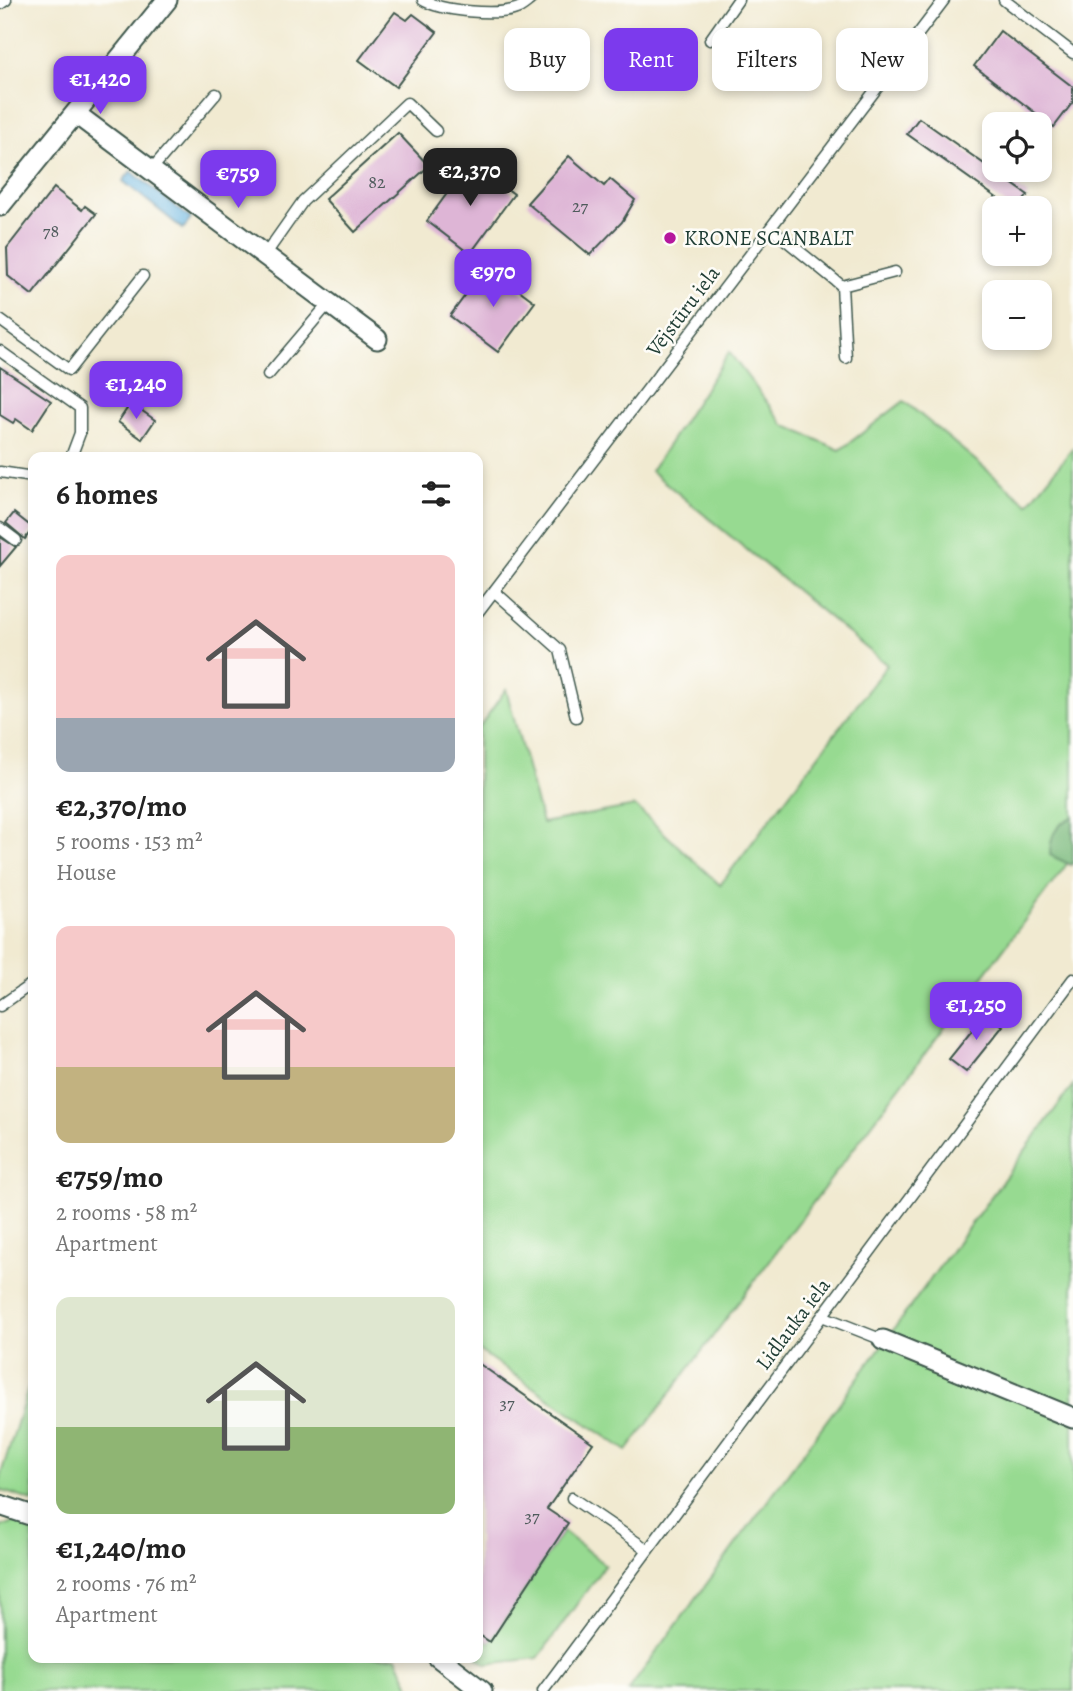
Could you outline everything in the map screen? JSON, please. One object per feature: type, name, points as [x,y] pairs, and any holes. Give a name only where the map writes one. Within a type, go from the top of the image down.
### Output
[{"type":"street","points":[[0,206],[167,0]]},
{"type":"street","points":[[76,114],[377,339]]},
{"type":"street","points":[[883,1340],[1073,1418]]},
{"type":"street","points":[[0,1505],[28,1514]]},
{"type":"street","points":[[446,1663],[482,1691]]},
{"type":"lane","points":[[0,4],[6,0]]},
{"type":"lane","points":[[423,0],[433,6],[472,12],[516,9],[530,0]]},
{"type":"lane","points":[[710,40],[738,0]]},
{"type":"lane","name":"Vējstūru iela","points":[[483,605],[944,0]]},
{"type":"lane","points":[[1004,0],[1073,53]]},
{"type":"lane","points":[[151,170],[216,94]]},
{"type":"lane","points":[[265,255],[303,201],[407,103],[436,131]]},
{"type":"lane","points":[[771,228],[842,286],[846,358]]},
{"type":"lane","points":[[842,286],[895,272]]},
{"type":"lane","points":[[0,320],[69,370],[143,276]]},
{"type":"lane","points":[[268,375],[329,303]]},
{"type":"lane","points":[[0,351],[80,408],[80,433],[73,452]]},
{"type":"lane","points":[[0,472],[28,476]]},
{"type":"lane","points":[[0,528],[16,540]]},
{"type":"lane","points":[[494,591],[560,650],[576,717]]},
{"type":"lane","name":"Lidlauka iela","points":[[543,1691],[1073,979]]},
{"type":"lane","points":[[0,1006],[28,986]]},
{"type":"lane","points":[[822,1316],[883,1340]]},
{"type":"lane","points":[[572,1498],[648,1550]]},
{"type":"green space","points":[[729,352],[784,425],[840,450],[904,401],[1028,504],[1073,448],[1073,856],[627,1451],[483,1353],[483,722],[506,689],[542,823],[635,806],[720,885],[887,665],[651,471]]},
{"type":"green space","points":[[1073,817],[1071,865],[1050,855],[1050,848],[1058,828]]},
{"type":"green space","points":[[1073,1085],[1073,1691],[628,1691]]},
{"type":"green space","points":[[28,1389],[28,1499],[0,1490],[0,1477]]},
{"type":"green space","points":[[15,1521],[28,1525],[28,1663],[400,1663],[412,1691],[0,1691],[0,1527]]},
{"type":"green space","points":[[563,1531],[605,1565],[538,1658],[486,1664],[483,1662],[483,1637],[490,1642]]},
{"type":"water","points":[[131,171],[191,219],[183,229],[123,181]]},
{"type":"building","points":[[395,12],[407,20],[413,14],[437,32],[396,87],[359,60]]},
{"type":"building","points":[[1000,31],[1073,87],[1073,102],[1054,127],[1052,112],[1034,112],[974,66]]},
{"type":"building","points":[[919,118],[982,163],[982,182],[1010,182],[1028,195],[994,196],[907,134]]},
{"type":"building","points":[[398,133],[429,166],[355,232],[325,199]]},
{"type":"building","points":[[569,156],[604,186],[610,179],[635,200],[622,222],[590,255],[527,203]]},
{"type":"building","points":[[470,162],[514,194],[470,254],[427,221]]},
{"type":"building","points":[[54,188],[82,210],[85,206],[96,214],[32,295],[8,276],[7,248]]},
{"type":"building","points":[[487,266],[535,302],[498,352],[450,316]]},
{"type":"building","points":[[0,367],[51,401],[32,430],[16,419],[13,423],[0,415]]},
{"type":"building","points":[[131,403],[155,420],[142,439],[118,422]]},
{"type":"building","points":[[14,513],[28,524],[28,535],[25,539],[6,523]]},
{"type":"building","points":[[0,537],[16,547],[0,566]]},
{"type":"building","points":[[986,1013],[1003,1026],[966,1072],[949,1059]]},
{"type":"building","points":[[483,1366],[593,1443],[547,1509],[568,1523],[490,1642],[483,1637]]},
{"type":"place","name":"KRONE SCANBALT","points":[[670,238]]}]
